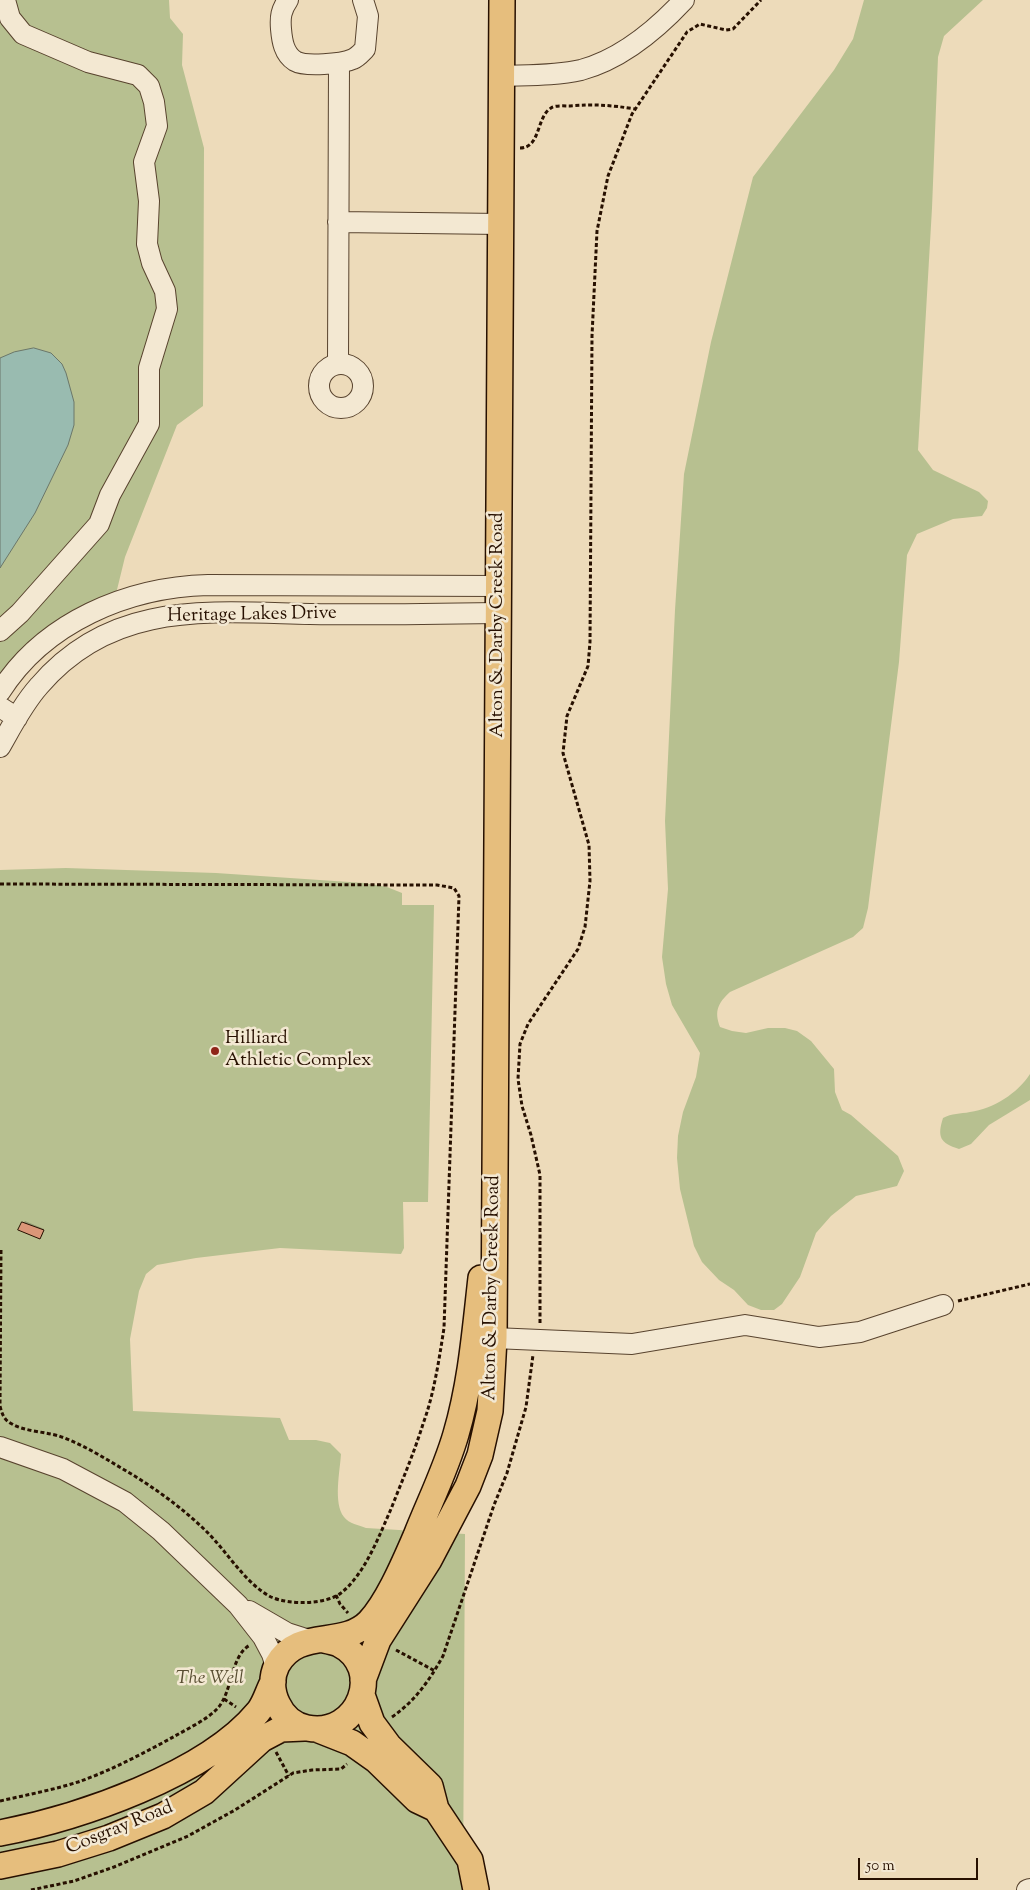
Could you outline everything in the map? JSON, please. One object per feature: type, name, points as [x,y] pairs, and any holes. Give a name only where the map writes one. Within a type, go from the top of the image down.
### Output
[{"type":"main road","points":[[501,76],[502,0]]},
{"type":"main road","name":"Alton & Darby Creek Road","points":[[363,1687],[378,1640],[429,1560],[468,1486],[480,1455],[490,1410],[494,1338],[496,1136],[501,76]]},
{"type":"main road","name":"Alton & Darby Creek Road","points":[[317,1640],[356,1630],[368,1622],[381,1605],[405,1561],[456,1435],[472,1362],[496,1136]]},
{"type":"main road","points":[[436,1809],[417,1800],[376,1760],[352,1743],[291,1720],[280,1710],[274,1696],[274,1674],[284,1655],[296,1645],[317,1640],[339,1644],[350,1653],[359,1665],[372,1723],[389,1746],[430,1786],[436,1809],[470,1860],[476,1890]]},
{"type":"main road","name":"Cosgray Road","points":[[0,1833],[40,1825],[113,1800],[159,1781],[200,1759],[240,1732],[260,1710],[274,1674]]},
{"type":"main road","points":[[312,1729],[334,1727],[347,1720],[357,1708],[363,1687]]},
{"type":"main road","name":"Cosgray Road","points":[[0,1866],[58,1854],[109,1838],[163,1816],[204,1792],[262,1739],[281,1729],[312,1729]]},
{"type":"street","points":[[0,631],[20,613],[99,524],[110,494],[148,424],[149,368],[167,309],[165,291],[152,264],[147,244],[149,201],[143,167],[157,126],[153,94],[138,75],[88,62],[23,34],[10,18],[5,0]]},
{"type":"street","points":[[288,0],[282,8],[280,18],[282,42],[286,51],[295,61],[305,64],[338,63],[355,59],[365,49],[368,16],[363,0]]},
{"type":"street","points":[[501,76],[548,75],[581,70],[612,59],[652,30],[684,0]]},
{"type":"street","points":[[338,63],[338,363]]},
{"type":"street","points":[[338,222],[501,224]]},
{"type":"street","name":"Heritage Lakes Drive","points":[[0,692],[29,657],[66,627],[119,600],[165,588],[208,585],[500,586]]},
{"type":"street","points":[[359,586],[359,614]]},
{"type":"street","points":[[165,588],[172,615]]},
{"type":"street","name":"Heritage Lakes Drive","points":[[0,747],[8,712],[79,650],[119,627],[172,615],[228,612],[359,614],[499,613]]},
{"type":"street","points":[[494,1338],[632,1344],[745,1325],[819,1337],[860,1332],[944,1305]]},
{"type":"street","points":[[0,1447],[63,1469],[125,1502],[161,1531],[238,1605],[263,1637],[272,1654],[274,1674]]},
{"type":"street","points":[[238,1605],[287,1633],[317,1640]]},
{"type":"path","points":[[386,1722],[418,1696],[435,1671],[446,1648],[494,1505],[507,1473],[526,1407],[531,1362],[536,1344],[540,1340],[540,1174],[522,1106],[518,1079],[520,1044],[528,1024],[578,949],[585,927],[590,881],[589,845],[563,753],[568,716],[588,666],[590,642],[592,336],[597,231],[608,176],[635,109],[687,32],[700,24],[726,30],[733,29],[761,0]]},
{"type":"path","points":[[501,148],[524,148],[534,141],[545,113],[552,107],[602,104],[635,109]]},
{"type":"path","points":[[0,884],[437,885],[454,888],[459,896],[449,1163],[448,1267],[444,1328],[438,1366],[424,1424],[374,1550],[354,1578],[336,1595],[328,1599],[296,1602],[280,1600],[270,1596],[237,1566],[208,1533],[141,1480],[105,1458],[59,1436],[13,1426],[7,1421],[2,1414],[0,1406],[1,1250]]},
{"type":"path","points":[[944,1305],[1030,1284]]},
{"type":"path","points":[[336,1595],[340,1604],[350,1614]]},
{"type":"path","points":[[0,1801],[36,1794],[79,1782],[148,1751],[204,1719],[217,1709],[224,1699],[238,1658],[245,1648],[256,1642]]},
{"type":"path","points":[[394,1649],[435,1671]]},
{"type":"path","points":[[272,1745],[289,1776]]},
{"type":"path","points":[[31,1890],[74,1881],[106,1870],[188,1836],[235,1810],[289,1776],[312,1770],[341,1769],[348,1763]]},
{"type":"green space","points":[[0,0],[169,0],[170,18],[183,34],[182,65],[204,148],[203,406],[177,425],[125,557],[114,602],[88,614],[0,692]]},
{"type":"green space","points":[[864,0],[983,0],[944,36],[938,57],[932,208],[918,450],[933,470],[979,492],[988,501],[987,508],[982,516],[953,519],[917,534],[907,555],[899,662],[868,908],[863,928],[853,937],[730,992],[718,1008],[717,1016],[720,1027],[746,1033],[768,1028],[785,1028],[797,1031],[811,1041],[834,1069],[835,1092],[842,1110],[851,1115],[898,1156],[904,1171],[897,1186],[856,1196],[831,1216],[816,1233],[800,1277],[782,1304],[774,1310],[761,1310],[748,1305],[734,1290],[719,1280],[702,1262],[694,1246],[680,1189],[677,1158],[678,1136],[683,1112],[696,1077],[700,1053],[672,1005],[666,984],[662,957],[668,889],[665,821],[675,610],[684,474],[711,342],[753,177],[834,70],[853,39]]},
{"type":"green space","name":"The Well","points":[[66,868],[216,873],[364,883],[387,887],[402,893],[402,905],[434,905],[428,1202],[403,1202],[404,1248],[401,1254],[280,1248],[196,1258],[157,1265],[146,1274],[139,1291],[130,1339],[133,1411],[280,1418],[289,1440],[316,1440],[330,1443],[341,1454],[338,1487],[339,1504],[344,1517],[349,1521],[366,1528],[465,1534],[463,1890],[0,1890],[0,870]]},
{"type":"green space","points":[[1030,1074],[1030,1100],[989,1125],[971,1144],[959,1149],[944,1142],[940,1135],[943,1118],[996,1104],[1019,1088]]},
{"type":"water","points":[[34,348],[51,353],[62,364],[74,402],[74,425],[68,445],[35,513],[0,568],[0,358],[14,352]]},
{"type":"building","points":[[22,1222],[44,1230],[40,1239],[18,1230]]},
{"type":"place","name":"Hilliard Athletic Complex","points":[[215,1051]]}]
